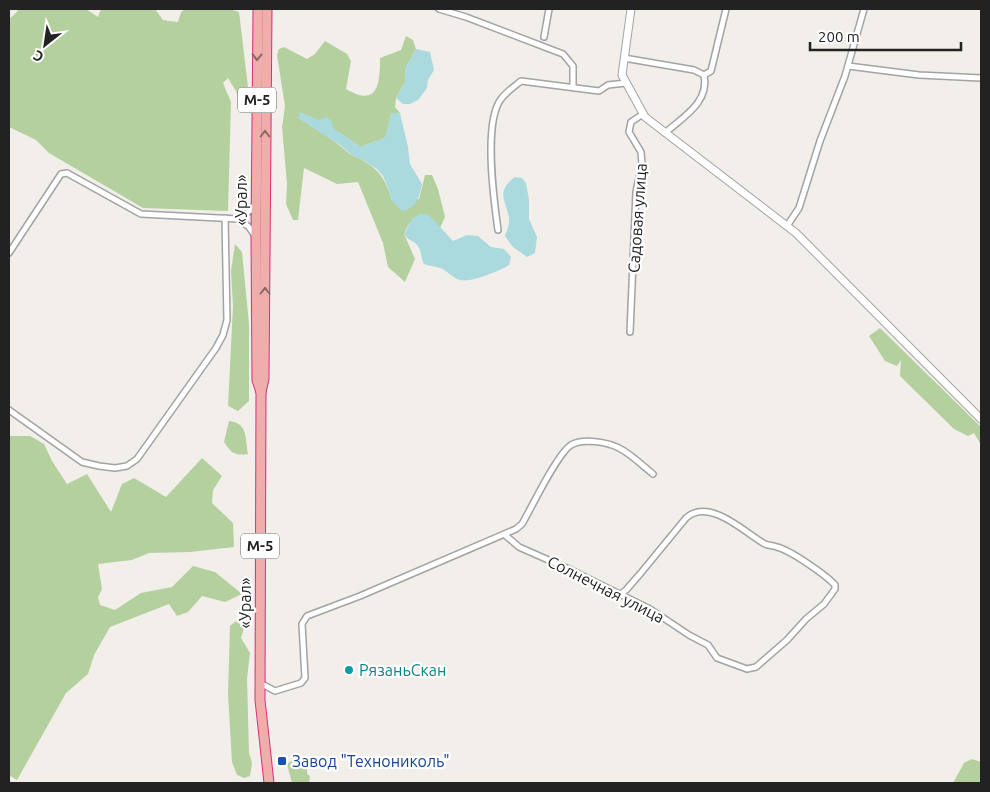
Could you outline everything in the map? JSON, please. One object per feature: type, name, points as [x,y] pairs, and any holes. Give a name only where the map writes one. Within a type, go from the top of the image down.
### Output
[{"type":"highway","name":"«Урал»","points":[[258,9],[257,380],[261,392]]},
{"type":"highway","name":"«Урал»","points":[[267,9],[264,379],[261,392],[260,682],[267,782]]},
{"type":"street","points":[[439,9],[466,17],[563,54],[573,66],[573,87]]},
{"type":"street","points":[[544,37],[548,9]]},
{"type":"street","points":[[631,9],[622,75],[645,117],[796,233],[981,419]]},
{"type":"street","points":[[704,75],[711,71],[726,9]]},
{"type":"street","points":[[787,226],[799,208],[820,141],[848,66],[864,9]]},
{"type":"street","points":[[624,58],[694,70],[704,75]]},
{"type":"street","points":[[848,66],[919,75],[981,78]]},
{"type":"street","points":[[665,132],[696,106],[704,93],[706,84],[704,75]]},
{"type":"street","points":[[498,230],[491,170],[492,122],[500,100],[521,81],[599,90],[608,85],[626,83]]},
{"type":"street","name":"Садовая улица","points":[[630,332],[636,192],[642,164],[641,152],[629,132],[631,122],[643,114]]},
{"type":"street","points":[[9,252],[60,174],[67,172],[141,214],[238,220],[249,227],[256,236]]},
{"type":"street","points":[[238,220],[251,210],[256,203]]},
{"type":"street","points":[[9,410],[82,462],[115,468],[127,466],[137,459],[216,348],[223,335],[227,320],[225,218]]},
{"type":"street","points":[[260,682],[275,691],[301,683],[305,678],[302,624],[306,616],[351,600],[437,562],[506,535],[522,524],[556,463],[566,448],[573,444],[590,440],[619,448],[653,474]]},
{"type":"street","name":"Солнечная улица","points":[[506,535],[519,547],[650,609],[689,635],[708,645],[717,658],[747,669],[756,667],[787,640],[806,619],[824,604],[835,589],[835,585],[790,553],[776,546],[769,546],[730,520],[710,513],[690,514],[626,590],[620,594]]},
{"type":"green space","points":[[19,9],[86,9],[98,17],[101,9],[155,9],[163,20],[178,22],[181,12],[185,9],[230,9],[239,12],[248,87],[247,96],[242,101],[228,78],[223,83],[231,102],[228,211],[143,208],[49,153],[36,140],[9,127],[9,19]]},
{"type":"green space","points":[[406,36],[413,40],[416,49],[405,69],[405,82],[396,98],[395,107],[400,113],[391,114],[384,138],[361,147],[332,128],[331,120],[319,120],[309,125],[375,169],[385,183],[392,201],[419,199],[425,175],[432,175],[438,189],[445,217],[440,228],[427,214],[418,216],[408,226],[404,234],[415,259],[405,282],[388,267],[383,243],[358,182],[337,184],[304,168],[298,220],[293,220],[286,204],[287,184],[282,127],[285,106],[277,55],[279,49],[284,47],[307,59],[315,54],[325,41],[347,54],[351,61],[346,89],[365,96],[371,94],[378,84],[380,58],[401,50]]},
{"type":"green space","points":[[235,244],[242,252],[249,324],[249,401],[238,411],[228,406],[233,306],[231,271]]},
{"type":"green space","points":[[880,328],[981,427],[981,445],[974,433],[968,436],[954,429],[900,376],[901,360],[897,366],[885,361],[869,336]]},
{"type":"green space","points":[[229,421],[235,422],[243,428],[248,454],[240,455],[234,453],[224,442]]},
{"type":"green space","points":[[9,436],[30,436],[44,444],[52,461],[67,484],[87,474],[111,512],[122,484],[134,478],[166,497],[202,458],[222,476],[213,490],[212,503],[233,523],[234,547],[190,552],[149,553],[132,560],[98,564],[102,589],[98,597],[100,605],[115,610],[141,593],[172,587],[193,566],[215,572],[242,594],[225,602],[202,596],[188,612],[177,616],[169,604],[110,627],[94,655],[88,674],[66,693],[17,780],[9,775]]},
{"type":"green space","points":[[236,621],[244,628],[241,638],[250,653],[247,678],[249,753],[252,763],[250,776],[244,778],[237,775],[232,762],[228,694],[230,626]]},
{"type":"green space","points":[[299,756],[307,762],[307,774],[310,776],[309,783],[292,783],[287,764]]},
{"type":"green space","points":[[972,759],[981,762],[981,782],[953,783],[964,763]]},
{"type":"water","points":[[416,49],[430,52],[434,70],[428,80],[427,88],[418,100],[410,104],[403,104],[396,98],[405,82],[405,69]]},
{"type":"water","points":[[300,112],[319,120],[326,117],[331,120],[333,128],[361,147],[384,137],[391,113],[400,113],[410,164],[422,184],[414,205],[402,211],[392,201],[383,176],[377,169],[352,155],[298,118]]},
{"type":"water","points":[[515,177],[522,178],[526,183],[529,200],[529,219],[537,237],[535,253],[527,257],[513,247],[505,236],[509,217],[503,195],[505,187]]},
{"type":"water","points":[[420,214],[428,214],[453,241],[467,235],[478,236],[491,247],[504,249],[511,257],[509,265],[485,276],[471,280],[460,280],[443,269],[424,264],[418,246],[404,234],[412,219]]},
{"type":"place","name":"РязаньСкан","points":[[349,670]]},
{"type":"place","name":"Завод \"Технониколь\"","points":[[282,761]]}]
